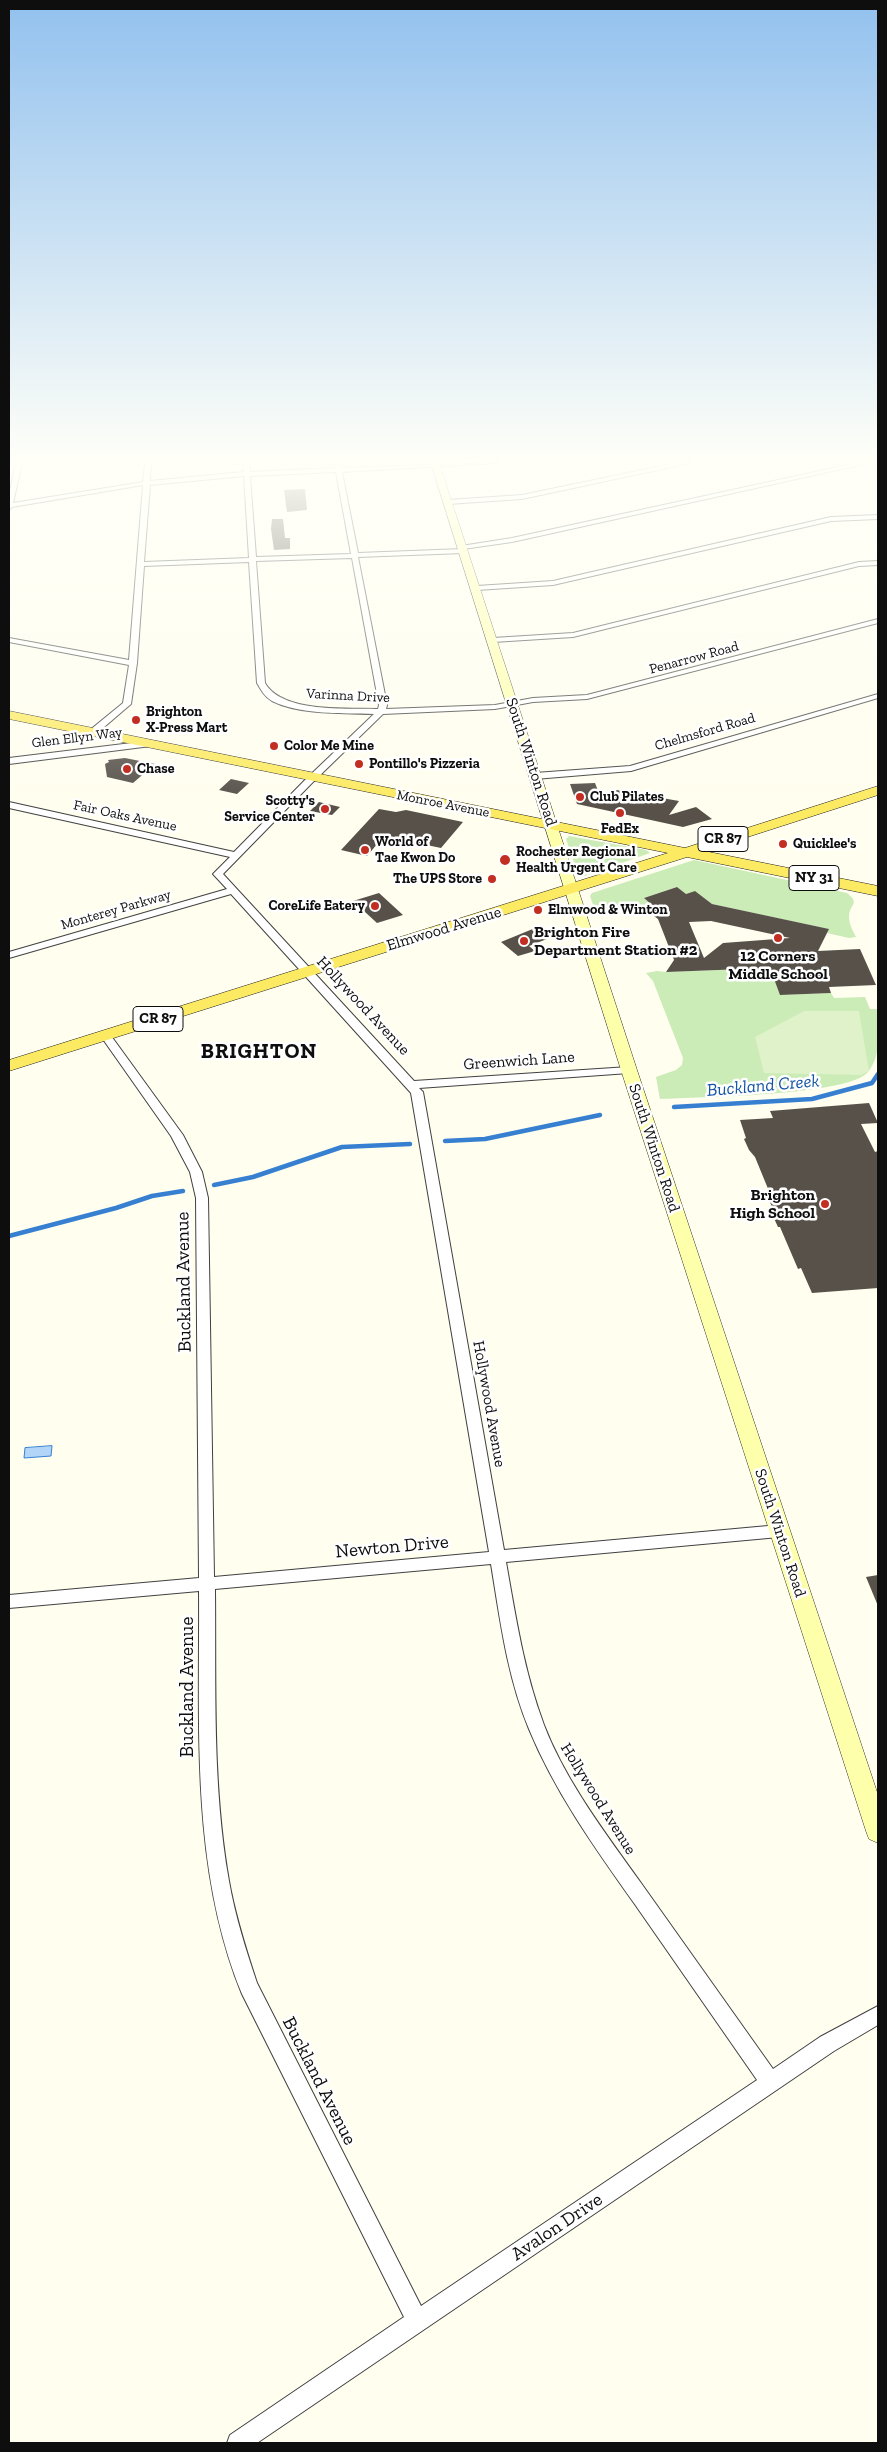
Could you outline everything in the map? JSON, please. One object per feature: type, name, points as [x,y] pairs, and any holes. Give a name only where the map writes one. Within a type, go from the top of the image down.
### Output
[{"type":"main road","name":"South Winton Road","points":[[473,577],[629,1070],[878,1831]]},
{"type":"main road","name":"Monroe Avenue","points":[[9,715],[878,891]]},
{"type":"main road","name":"Elmwood Avenue","points":[[9,1066],[572,889],[878,790]]},
{"type":"street","name":"Glen Ellyn Way","points":[[93,732],[127,704],[134,663],[141,577]]},
{"type":"street","name":"Varinna Drive","points":[[252,577],[260,675],[263,688],[275,698],[304,707],[381,712],[489,707],[513,704]]},
{"type":"street","points":[[358,577],[383,705],[381,712]]},
{"type":"street","points":[[477,588],[553,583],[577,577]]},
{"type":"street","points":[[493,640],[578,634],[805,577]]},
{"type":"street","name":"Penarrow Road","points":[[513,704],[608,693],[878,621]]},
{"type":"street","points":[[9,640],[134,663]]},
{"type":"street","name":"Chelmsford Road","points":[[535,776],[631,768],[878,696]]},
{"type":"street","name":"Hollywood Avenue","points":[[381,712],[313,777],[218,874],[231,891],[411,1085],[419,1099],[521,1681],[537,1728],[566,1786],[608,1851],[770,2082]]},
{"type":"street","name":"Glen Ellyn Way","points":[[9,761],[148,744]]},
{"type":"street","name":"Fair Oaks Avenue","points":[[9,805],[235,855]]},
{"type":"street","name":"Monterey Parkway","points":[[9,955],[231,891]]},
{"type":"street","name":"Buckland Avenue","points":[[105,1035],[177,1136],[196,1172],[202,1198],[211,1812],[220,1882],[236,1949],[249,1987],[418,2322]]},
{"type":"street","name":"Greenwich Lane","points":[[411,1085],[629,1070]]},
{"type":"street","name":"Newton Drive","points":[[9,1602],[779,1531]]},
{"type":"street","name":"Avalon Drive","points":[[238,2443],[770,2082],[827,2044],[878,2015]]},
{"type":"green space","points":[[569,836],[646,850],[650,853],[582,877],[578,874],[566,839]]},
{"type":"green space","points":[[694,860],[847,893],[854,902],[849,917],[850,925],[856,937],[849,938],[827,933],[828,929],[712,904],[695,891],[686,894],[677,887],[644,898],[652,905],[624,908],[597,916],[590,896],[592,893]]},
{"type":"green space","points":[[770,968],[781,995],[831,993],[834,998],[865,997],[870,1009],[878,1009],[879,1034],[877,1050],[868,1072],[855,1080],[803,1091],[660,1099],[656,1077],[676,1070],[682,1065],[683,1058],[653,981],[646,973],[657,971]]},
{"type":"green space","points":[[804,1011],[859,1011],[869,1071],[861,1075],[764,1073],[755,1037]]},
{"type":"water","points":[[52,1446],[51,1456],[24,1458],[25,1448]]},
{"type":"building","name":"Chase","points":[[125,758],[155,764],[133,783],[107,777],[105,764],[109,762],[108,760]]},
{"type":"building","points":[[231,779],[249,783],[237,794],[219,790]]},
{"type":"building","points":[[595,783],[602,801],[611,789],[679,801],[669,815],[696,807],[712,819],[683,827],[577,804],[570,784]]},
{"type":"building","name":"Scotty's Service Center","points":[[319,802],[340,807],[332,815],[310,811]]},
{"type":"building","points":[[379,809],[396,812],[406,810],[463,822],[441,848],[384,836],[367,856],[341,850]]},
{"type":"building","name":"12 Corners Middle School","points":[[677,887],[686,894],[695,891],[712,904],[829,929],[818,951],[860,949],[876,985],[829,987],[831,993],[780,995],[770,968],[666,972],[674,960],[658,919],[643,908],[652,905],[644,898]],"holes":[[[711,921],[790,938],[723,943],[704,958],[689,922]]]},
{"type":"building","name":"CoreLife Eatery","points":[[379,893],[403,915],[377,923],[353,901]]},
{"type":"building","name":"Brighton Fire Department Station #2","points":[[540,926],[552,935],[529,946],[535,951],[518,956],[501,942]]},
{"type":"building","name":"Brighton High School","points":[[869,1103],[878,1123],[861,1124],[875,1152],[878,1151],[878,1288],[812,1293],[801,1268],[798,1269],[780,1227],[778,1227],[771,1212],[774,1212],[768,1197],[771,1196],[755,1157],[744,1139],[746,1138],[740,1120],[773,1118],[770,1111]]},
{"type":"building","points":[[878,1575],[878,1606],[866,1577]]},
{"type":"waterway","name":"Buckland Creek","points":[[674,1107],[812,1099],[872,1083],[878,1074]]},
{"type":"waterway","points":[[445,1141],[485,1139],[600,1115]]},
{"type":"waterway","points":[[214,1185],[253,1177],[342,1147],[410,1144]]},
{"type":"waterway","points":[[9,1236],[116,1208],[152,1196],[183,1191]]},
{"type":"place","name":"Brighton X-Press Mart","points":[[136,720]]},
{"type":"place","name":"Color Me Mine","points":[[274,746]]},
{"type":"place","name":"Pontillo's Pizzeria","points":[[359,764]]},
{"type":"place","name":"Chase","points":[[127,769]]},
{"type":"place","name":"Club Pilates","points":[[580,797]]},
{"type":"place","name":"Scotty's Service Center","points":[[325,809]]},
{"type":"place","name":"FedEx","points":[[620,813]]},
{"type":"place","name":"Quicklee's","points":[[783,844]]},
{"type":"place","name":"World of Tae Kwon Do","points":[[365,850]]},
{"type":"place","name":"Rochester Regional Health Urgent Care","points":[[505,860]]},
{"type":"place","name":"The UPS Store","points":[[492,879]]},
{"type":"place","name":"CoreLife Eatery","points":[[375,906]]},
{"type":"place","name":"Elmwood & Winton","points":[[538,910]]},
{"type":"place","name":"12 Corners Middle School","points":[[778,938]]},
{"type":"place","name":"Brighton Fire Department Station #2","points":[[524,941]]},
{"type":"place","name":"Brighton High School","points":[[825,1204]]},
{"type":"district","name":"BRIGHTON","points":[[259,1052]]}]
